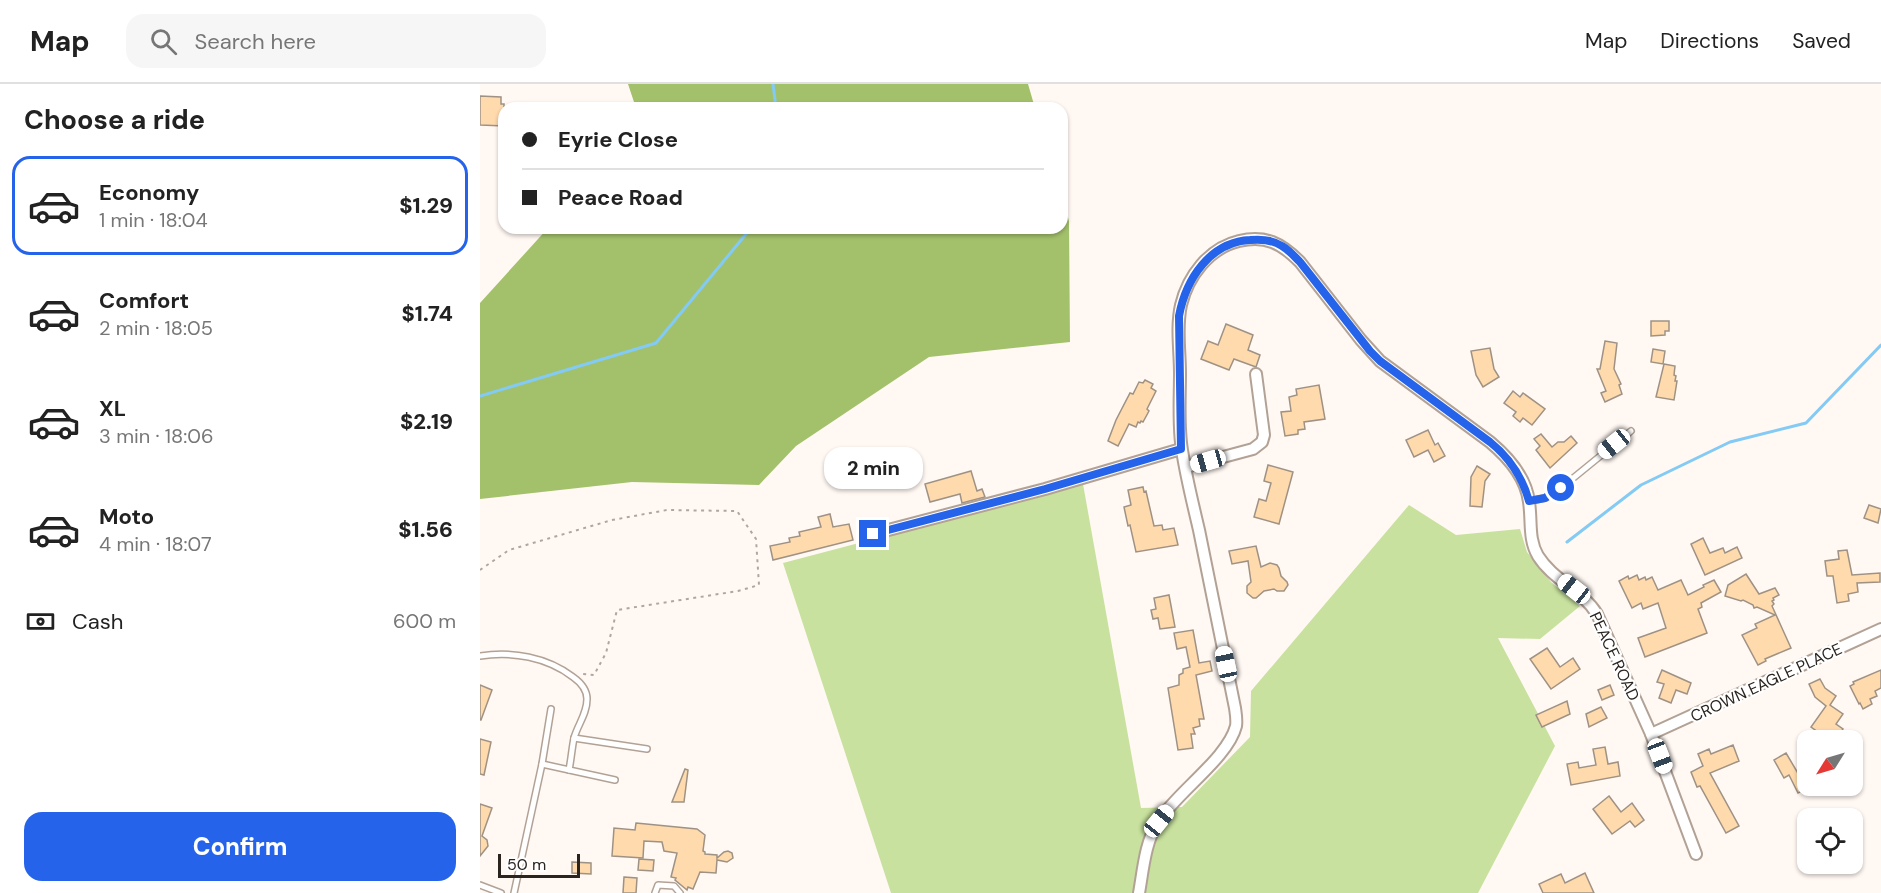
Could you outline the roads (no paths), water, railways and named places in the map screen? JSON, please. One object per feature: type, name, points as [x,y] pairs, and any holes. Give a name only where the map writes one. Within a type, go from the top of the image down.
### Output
[{"type":"street","name":"PEACE ROAD","points":[[1139,893],[1147,853],[1159,821],[1228,743],[1236,725],[1235,708],[1181,449],[1179,316],[1189,284],[1206,260],[1221,248],[1245,240],[1263,240],[1281,245],[1300,262],[1380,361],[1490,442],[1503,453],[1521,477],[1529,501],[1530,530],[1537,555],[1551,571],[1581,594],[1592,606],[1651,734],[1696,854]]},
{"type":"street","points":[[1186,467],[1253,449],[1262,442],[1264,435],[1256,374]]},
{"type":"street","points":[[873,534],[1045,489],[1181,449]]},
{"type":"street","name":"CROWN EAGLE PLACE","points":[[1651,734],[1881,629]]},
{"type":"lane","points":[[1529,501],[1545,498],[1561,488],[1631,431]]},
{"type":"lane","points":[[480,656],[516,655],[547,662],[565,671],[581,683],[588,696],[586,711],[574,738],[569,770]]},
{"type":"lane","points":[[514,893],[542,764],[551,709]]},
{"type":"lane","points":[[574,738],[647,749]]},
{"type":"lane","points":[[542,764],[615,780]]},
{"type":"lane","points":[[480,885],[501,893]]},
{"type":"lane","points":[[655,893],[657,885],[674,886],[680,893]]},
{"type":"waterway","points":[[773,84],[775,102]]},
{"type":"waterway","points":[[480,396],[656,343],[746,234]]},
{"type":"waterway","points":[[1567,542],[1641,485],[1730,442],[1806,423],[1881,345]]}]
